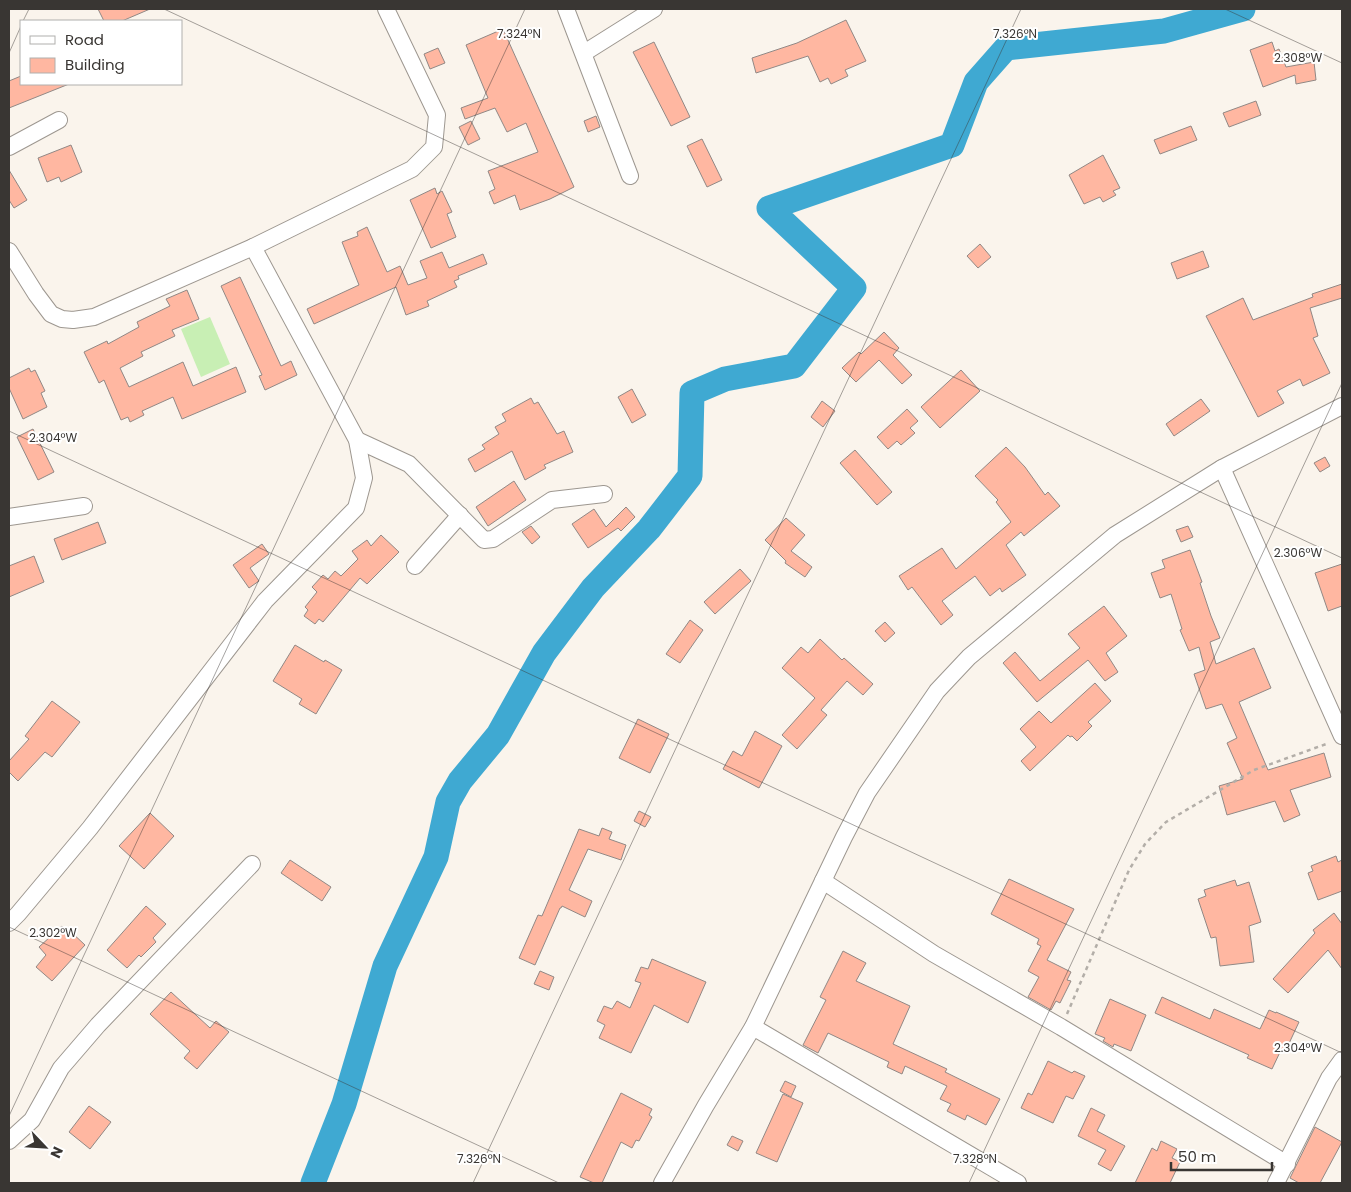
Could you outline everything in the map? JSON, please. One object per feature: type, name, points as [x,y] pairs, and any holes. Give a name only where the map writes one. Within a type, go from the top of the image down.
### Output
[{"type":"street","points":[[9,251],[51,314],[62,319],[73,320],[94,317],[253,247],[412,169],[434,147],[437,115],[386,9]]},
{"type":"street","points":[[566,9],[630,176]]},
{"type":"street","points":[[584,53],[654,9]]},
{"type":"street","points":[[9,147],[59,120]]},
{"type":"street","points":[[9,923],[90,828],[265,601],[356,508],[364,478],[358,440],[253,247]]},
{"type":"street","points":[[662,1183],[753,1027],[867,793],[937,691],[969,657],[1115,534],[1222,468],[1342,406]]},
{"type":"street","points":[[358,440],[409,464],[484,540],[493,539],[552,500],[604,494]]},
{"type":"street","points":[[1222,468],[1338,739]]},
{"type":"street","points":[[9,517],[84,506]]},
{"type":"street","points":[[415,566],[460,515]]},
{"type":"street","points":[[9,1141],[32,1120],[61,1068],[98,1025],[252,864]]},
{"type":"street","points":[[823,881],[934,954],[1287,1164]]},
{"type":"street","points":[[753,1027],[1018,1183]]},
{"type":"street","points":[[1276,1183],[1329,1078],[1342,1060]]},
{"type":"path","points":[[1061,1028],[1129,870],[1146,844],[1166,822],[1254,770],[1338,739]]},
{"type":"green space","points":[[210,317],[230,364],[201,377],[181,329]]},
{"type":"building","points":[[98,9],[150,9],[124,20],[104,20]]},
{"type":"building","points":[[846,20],[866,61],[845,70],[848,76],[831,84],[828,78],[820,82],[808,56],[756,73],[752,58],[797,43]]},
{"type":"building","points":[[503,29],[574,187],[550,199],[520,210],[515,195],[494,204],[489,192],[495,189],[488,171],[538,152],[526,123],[507,132],[495,108],[465,119],[461,108],[488,98],[466,45]]},
{"type":"building","points":[[654,42],[690,117],[671,126],[633,52]]},
{"type":"building","points":[[1272,42],[1275,51],[1279,49],[1286,67],[1314,62],[1316,80],[1296,84],[1295,75],[1263,87],[1250,50]]},
{"type":"building","points":[[438,48],[445,63],[430,69],[424,54]]},
{"type":"building","points":[[20,76],[20,85],[66,85],[9,108],[9,81]]},
{"type":"building","points":[[1256,101],[1261,115],[1229,127],[1223,113]]},
{"type":"building","points":[[596,116],[600,127],[588,132],[584,121]]},
{"type":"building","points":[[471,121],[480,139],[468,145],[459,127]]},
{"type":"building","points":[[1191,126],[1197,140],[1160,154],[1154,140]]},
{"type":"building","points":[[702,139],[722,180],[707,187],[687,146]]},
{"type":"building","points":[[71,145],[82,172],[61,182],[59,177],[47,182],[38,158]]},
{"type":"building","points":[[1103,155],[1120,188],[1113,191],[1116,195],[1103,202],[1100,197],[1084,204],[1069,175]]},
{"type":"building","points":[[9,170],[27,200],[14,208],[9,200]]},
{"type":"building","points":[[435,188],[437,194],[442,191],[452,212],[447,214],[456,237],[431,248],[410,200]]},
{"type":"building","points":[[367,227],[387,272],[400,266],[408,285],[427,278],[420,261],[442,252],[449,268],[483,254],[487,264],[458,276],[459,279],[454,281],[457,287],[427,301],[429,306],[406,315],[396,287],[314,324],[307,309],[359,285],[342,242],[358,236],[357,232]]},
{"type":"building","points":[[980,244],[991,257],[978,268],[967,256]]},
{"type":"building","points":[[1203,251],[1209,267],[1177,279],[1171,263]]},
{"type":"building","points":[[240,277],[281,366],[291,361],[297,375],[265,390],[259,376],[262,375],[221,286]]},
{"type":"building","points":[[1342,284],[1342,298],[1310,308],[1318,336],[1313,338],[1330,373],[1303,386],[1300,379],[1277,391],[1284,403],[1258,417],[1206,316],[1243,298],[1253,320],[1313,297],[1312,294]]},
{"type":"building","points":[[187,290],[199,319],[172,330],[175,336],[141,352],[143,356],[120,368],[129,387],[183,362],[193,386],[236,367],[246,392],[182,419],[173,397],[142,411],[144,415],[130,422],[128,417],[121,420],[104,380],[99,383],[84,352],[107,341],[108,344],[139,327],[137,322],[170,306],[166,299]]},
{"type":"building","points":[[884,332],[899,348],[893,355],[912,375],[902,384],[879,360],[856,382],[842,368],[859,352],[861,354]]},
{"type":"building","points":[[29,368],[31,372],[35,370],[45,391],[41,393],[47,407],[23,419],[9,388],[9,378]]},
{"type":"building","points":[[961,370],[980,391],[940,428],[921,407]]},
{"type":"building","points":[[632,389],[646,415],[632,423],[618,397]]},
{"type":"building","points":[[531,398],[534,404],[538,402],[557,434],[564,431],[573,452],[544,465],[546,468],[525,480],[512,451],[475,472],[468,459],[485,449],[482,445],[499,434],[495,427],[506,421],[502,414]]},
{"type":"building","points":[[1201,399],[1210,411],[1174,436],[1166,424]]},
{"type":"building","points":[[822,401],[835,411],[823,427],[811,417]]},
{"type":"building","points":[[907,409],[918,421],[910,428],[915,433],[901,445],[897,441],[888,449],[877,437]]},
{"type":"building","points":[[33,429],[54,472],[38,480],[17,437]]},
{"type":"building","points":[[1006,447],[1025,467],[1045,495],[1048,492],[1060,506],[1024,536],[1021,532],[1006,545],[1026,575],[1002,592],[1000,588],[990,596],[975,576],[942,601],[953,615],[941,625],[912,587],[908,590],[899,576],[942,548],[956,569],[1011,522],[996,502],[998,500],[975,476]]},
{"type":"building","points":[[855,450],[892,492],[877,505],[840,463]]},
{"type":"building","points":[[1325,457],[1330,466],[1320,472],[1314,463]]},
{"type":"building","points":[[514,481],[526,500],[488,526],[476,507]]},
{"type":"building","points":[[626,507],[635,517],[621,531],[618,528],[588,548],[572,524],[594,509],[606,527]]},
{"type":"building","points":[[786,518],[805,535],[791,551],[812,567],[805,577],[785,563],[786,561],[765,540]]},
{"type":"building","points":[[98,522],[106,543],[62,560],[54,539]]},
{"type":"building","points":[[531,526],[540,537],[532,544],[522,532]]},
{"type":"building","points":[[1188,526],[1193,537],[1181,542],[1176,530]]},
{"type":"building","points":[[381,535],[399,552],[367,584],[360,578],[323,622],[319,619],[315,624],[304,616],[308,610],[305,607],[317,592],[312,587],[323,575],[328,579],[335,571],[341,576],[358,559],[352,551],[367,540],[371,546]]},
{"type":"building","points":[[262,544],[269,554],[250,568],[259,581],[249,588],[233,565]]},
{"type":"building","points":[[1190,550],[1220,638],[1210,642],[1216,664],[1254,648],[1271,688],[1239,702],[1268,770],[1324,753],[1331,777],[1290,790],[1300,815],[1284,822],[1275,801],[1227,815],[1219,786],[1243,779],[1227,743],[1237,738],[1222,704],[1206,709],[1194,674],[1205,670],[1199,647],[1189,651],[1180,630],[1182,629],[1171,594],[1160,598],[1151,573],[1165,568],[1162,560]]},
{"type":"building","points":[[34,556],[44,582],[9,597],[9,566]]},
{"type":"building","points":[[1342,564],[1342,606],[1328,611],[1315,573]]},
{"type":"building","points":[[740,569],[751,581],[715,614],[704,602]]},
{"type":"building","points":[[1104,606],[1127,636],[1106,653],[1118,672],[1105,681],[1088,660],[1037,702],[1003,663],[1015,652],[1040,681],[1080,648],[1068,634]]},
{"type":"building","points":[[690,620],[703,630],[680,663],[666,654]]},
{"type":"building","points":[[885,622],[895,633],[885,642],[875,631]]},
{"type":"building","points":[[820,639],[842,660],[844,658],[873,684],[863,695],[847,681],[821,710],[827,715],[797,749],[782,735],[815,698],[782,668],[801,647],[808,653]]},
{"type":"building","points":[[295,645],[342,670],[316,714],[299,704],[302,699],[273,681]]},
{"type":"building","points":[[1095,683],[1111,701],[1088,722],[1092,726],[1077,741],[1068,735],[1030,771],[1021,761],[1036,747],[1020,729],[1039,711],[1051,723]]},
{"type":"building","points":[[52,701],[80,722],[52,757],[45,752],[18,781],[9,772],[9,761],[29,739],[25,736]]},
{"type":"building","points":[[638,719],[669,734],[650,773],[619,758]]},
{"type":"building","points":[[755,731],[782,746],[759,788],[723,769],[733,751],[742,756]]},
{"type":"building","points":[[639,811],[651,817],[645,827],[634,821]]},
{"type":"building","points":[[150,813],[174,836],[144,869],[119,846]]},
{"type":"building","points":[[602,828],[612,832],[609,839],[626,845],[621,860],[588,849],[569,890],[592,901],[585,917],[562,906],[535,965],[519,958],[538,915],[542,916],[579,829],[599,836]]},
{"type":"building","points":[[1336,856],[1338,862],[1342,860],[1342,891],[1318,900],[1308,873],[1313,871],[1311,866]]},
{"type":"building","points":[[290,860],[331,887],[322,901],[281,873]]},
{"type":"building","points":[[1009,879],[1074,909],[1047,960],[1071,972],[1067,980],[1071,981],[1060,1003],[1056,1001],[1051,1010],[1028,997],[1039,977],[1028,971],[1041,946],[1037,944],[1039,939],[991,914]]},
{"type":"building","points":[[1235,880],[1237,886],[1249,882],[1261,922],[1249,926],[1254,962],[1220,966],[1216,937],[1211,938],[1198,899],[1206,896],[1204,890]]},
{"type":"building","points":[[146,906],[166,924],[153,938],[156,942],[141,957],[139,955],[127,968],[107,950]]},
{"type":"building","points":[[1334,913],[1342,924],[1342,969],[1328,950],[1288,993],[1273,979],[1315,933],[1313,930]]},
{"type":"building","points":[[62,926],[85,945],[52,981],[36,967],[46,955],[39,947]]},
{"type":"building","points":[[843,951],[866,963],[856,981],[910,1006],[893,1044],[947,1069],[945,1072],[1000,1099],[986,1125],[967,1115],[965,1120],[947,1111],[951,1104],[940,1099],[947,1086],[905,1066],[902,1074],[887,1067],[889,1062],[828,1033],[818,1053],[803,1045],[826,1000],[820,997]]},
{"type":"building","points":[[652,959],[706,982],[688,1023],[654,1005],[631,1053],[599,1038],[605,1025],[597,1021],[604,1006],[612,1009],[617,1001],[630,1008],[641,983],[635,981],[641,967],[648,969]]},
{"type":"building","points":[[540,971],[554,977],[549,990],[534,984]]},
{"type":"building","points":[[171,992],[210,1028],[216,1021],[229,1032],[197,1069],[184,1058],[190,1051],[150,1014]]},
{"type":"building","points":[[1162,997],[1210,1019],[1214,1009],[1260,1029],[1269,1010],[1299,1022],[1285,1052],[1281,1050],[1272,1069],[1247,1058],[1249,1055],[1155,1013]]},
{"type":"building","points":[[1110,999],[1146,1015],[1131,1051],[1114,1044],[1113,1047],[1103,1041],[1105,1038],[1095,1034]]},
{"type":"building","points":[[1048,1061],[1072,1073],[1074,1071],[1085,1076],[1073,1099],[1066,1096],[1053,1123],[1021,1108],[1028,1093],[1032,1095]]},
{"type":"building","points":[[785,1081],[796,1086],[791,1097],[780,1091]]},
{"type":"building","points":[[621,1093],[652,1109],[649,1115],[652,1117],[639,1141],[636,1140],[632,1148],[621,1142],[602,1183],[594,1183],[580,1177]]},
{"type":"building","points":[[783,1094],[803,1103],[777,1162],[756,1153]]},
{"type":"building","points":[[89,1106],[111,1122],[90,1149],[69,1132]]},
{"type":"building","points":[[1091,1108],[1105,1115],[1097,1131],[1125,1146],[1111,1171],[1098,1164],[1106,1150],[1078,1136]]},
{"type":"building","points":[[1315,1127],[1342,1142],[1320,1183],[1299,1183],[1290,1178]]},
{"type":"building","points":[[732,1136],[743,1141],[738,1151],[727,1145]]},
{"type":"building","points":[[1161,1141],[1177,1149],[1172,1158],[1180,1162],[1170,1183],[1135,1183],[1152,1148],[1157,1151]]},
{"type":"waterway","points":[[313,1183],[344,1104],[385,966],[436,857],[448,802],[460,781],[498,735],[544,653],[593,588],[649,529],[690,476],[692,393],[725,379],[794,366],[854,288],[769,208],[952,145],[976,82],[1006,48],[1164,31],[1243,9]]}]
